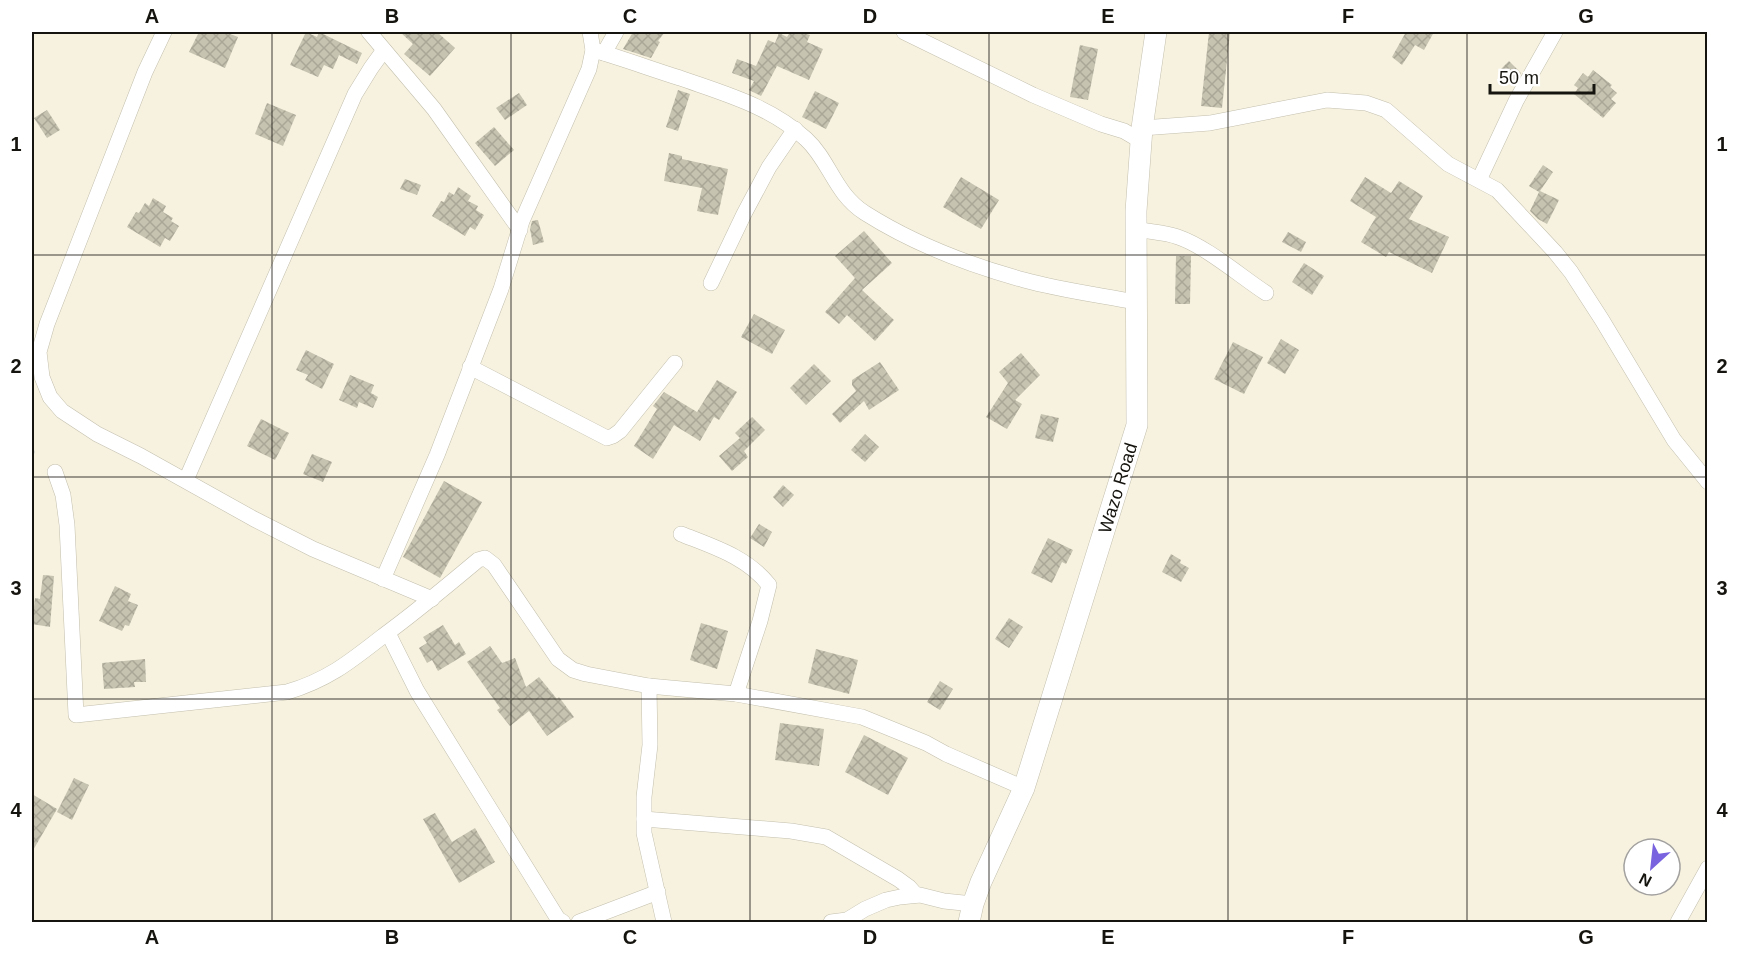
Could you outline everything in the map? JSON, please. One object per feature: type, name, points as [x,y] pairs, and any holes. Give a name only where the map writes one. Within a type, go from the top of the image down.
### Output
[{"type":"main road","name":"Wazo Road","points":[[971,913],[981,882],[1024,788],[1138,418],[1136,229],[1141,134],[1156,32]]},
{"type":"street","points":[[164,32],[145,72],[47,324],[39,352],[42,377],[50,397],[62,411],[97,434],[186,480],[254,519],[313,549],[432,599]]},
{"type":"street","points":[[369,32],[434,110],[520,230]]},
{"type":"street","points":[[590,32],[599,51],[744,100],[779,117],[810,142],[834,182],[850,202],[889,226],[947,256],[1025,280],[1136,302]]},
{"type":"street","points":[[383,579],[430,471],[501,289],[520,230],[589,69],[599,51],[616,32]]},
{"type":"street","points":[[903,32],[1033,95],[1101,124],[1141,134],[1327,100],[1366,104],[1386,110],[1448,164],[1488,184],[1503,196],[1554,252],[1570,272],[1674,440],[1707,482]]},
{"type":"street","points":[[1479,180],[1516,101],[1556,32]]},
{"type":"street","points":[[186,480],[355,94],[384,50]]},
{"type":"street","points":[[711,284],[769,167],[795,129]]},
{"type":"street","points":[[1136,229],[1171,235],[1185,240],[1266,293]]},
{"type":"street","points":[[470,367],[607,438],[620,431],[675,363]]},
{"type":"street","points":[[55,471],[63,495],[67,525],[76,715],[287,692],[308,686],[334,674],[432,599],[478,560],[488,560],[558,659],[573,670],[649,686],[735,694],[862,717],[926,743],[1024,788]]},
{"type":"street","points":[[681,534],[742,559],[769,585],[760,621],[735,694]]},
{"type":"street","points":[[388,633],[417,691],[562,922]]},
{"type":"street","points":[[649,686],[650,745],[644,797],[644,833],[664,922]]},
{"type":"street","points":[[644,819],[791,831],[826,837],[898,879],[916,895]]},
{"type":"street","points":[[1678,922],[1707,868]]},
{"type":"street","points":[[579,922],[657,892]]},
{"type":"street","points":[[831,922],[847,921],[865,909],[886,900],[916,895],[971,913]]},
{"type":"building","points":[[199,32],[225,32],[238,37],[225,68],[189,52]]},
{"type":"building","points":[[306,32],[317,37],[319,32],[362,53],[357,64],[339,55],[333,69],[324,65],[318,77],[290,65]]},
{"type":"building","points":[[400,32],[437,32],[455,48],[430,76],[404,54],[413,44]]},
{"type":"building","points":[[633,32],[665,32],[658,41],[660,42],[651,58],[623,49]]},
{"type":"building","points":[[790,32],[810,35],[807,42],[823,49],[809,80],[777,66],[761,96],[749,90],[754,81],[732,73],[737,59],[756,66],[768,40],[775,43],[779,33],[787,37]]},
{"type":"building","points":[[1209,32],[1230,32],[1222,108],[1201,106]]},
{"type":"building","points":[[1406,32],[1434,32],[1424,50],[1415,45],[1402,65],[1392,57]]},
{"type":"building","points":[[1080,45],[1098,49],[1088,100],[1070,97]]},
{"type":"building","points":[[1509,61],[1521,73],[1514,84],[1500,70]]},
{"type":"building","points":[[1593,70],[1612,85],[1610,87],[1617,93],[1611,99],[1616,103],[1603,118],[1574,94],[1578,88],[1574,85],[1583,73],[1588,77]]},
{"type":"building","points":[[678,90],[690,94],[678,131],[666,127]]},
{"type":"building","points":[[815,91],[839,103],[826,129],[802,117]]},
{"type":"building","points":[[519,93],[527,105],[505,120],[496,108]]},
{"type":"building","points":[[267,103],[296,115],[283,146],[255,134]]},
{"type":"building","points":[[47,110],[60,130],[47,138],[34,118]]},
{"type":"building","points":[[494,127],[514,150],[495,166],[475,143]]},
{"type":"building","points":[[669,153],[682,156],[682,159],[728,169],[718,215],[697,211],[702,188],[664,181]]},
{"type":"building","points":[[1543,165],[1553,172],[1540,191],[1559,200],[1547,224],[1530,211],[1539,192],[1529,186]]},
{"type":"building","points":[[961,177],[999,200],[981,229],[943,207]]},
{"type":"building","points":[[1365,177],[1391,193],[1399,181],[1423,196],[1409,219],[1449,237],[1432,273],[1389,252],[1386,257],[1361,242],[1376,217],[1350,201]]},
{"type":"building","points":[[405,179],[421,185],[417,195],[400,189]]},
{"type":"building","points":[[458,187],[471,196],[468,201],[478,206],[476,210],[484,215],[475,230],[470,227],[465,236],[432,216],[449,192],[454,195]]},
{"type":"building","points":[[153,198],[166,206],[163,212],[173,218],[171,221],[179,226],[170,241],[165,238],[160,247],[127,227],[136,212],[139,213],[145,203],[149,206]]},
{"type":"building","points":[[538,220],[544,242],[533,245],[530,229],[532,221]]},
{"type":"building","points":[[864,231],[892,263],[862,290],[894,320],[875,341],[847,315],[839,324],[825,312],[855,278],[835,256]]},
{"type":"building","points":[[1288,232],[1306,242],[1301,252],[1282,242]]},
{"type":"building","points":[[1176,256],[1191,256],[1190,304],[1175,304]]},
{"type":"building","points":[[1304,263],[1324,276],[1312,295],[1292,282]]},
{"type":"building","points":[[754,314],[785,330],[772,354],[741,337]]},
{"type":"building","points":[[1281,339],[1299,350],[1285,374],[1267,363]]},
{"type":"building","points":[[1233,342],[1263,357],[1244,394],[1214,379]]},
{"type":"building","points":[[306,350],[334,364],[322,389],[305,380],[308,375],[296,370]]},
{"type":"building","points":[[1021,353],[1040,375],[1015,400],[1022,404],[1007,429],[986,417],[1008,383],[999,372]]},
{"type":"building","points":[[880,362],[899,390],[869,410],[864,401],[840,423],[832,414],[856,391],[852,380]]},
{"type":"building","points":[[814,364],[831,381],[806,405],[790,388]]},
{"type":"building","points":[[350,375],[374,385],[371,393],[378,397],[373,408],[359,402],[357,408],[339,400]]},
{"type":"building","points":[[717,380],[737,392],[719,420],[714,417],[700,441],[674,425],[653,459],[634,446],[657,409],[653,406],[664,392],[697,412]]},
{"type":"building","points":[[1041,414],[1059,418],[1053,442],[1035,438]]},
{"type":"building","points":[[752,417],[765,430],[744,451],[748,457],[732,471],[719,456],[740,438],[735,433]]},
{"type":"building","points":[[261,419],[289,433],[275,460],[247,446]]},
{"type":"building","points":[[865,434],[879,447],[865,462],[851,450]]},
{"type":"building","points":[[312,454],[332,462],[323,482],[303,474]]},
{"type":"building","points":[[444,481],[482,502],[440,578],[403,557]]},
{"type":"building","points":[[783,485],[794,495],[783,507],[773,497]]},
{"type":"building","points":[[759,524],[772,532],[764,547],[750,538]]},
{"type":"building","points":[[1048,538],[1073,550],[1066,564],[1062,562],[1052,583],[1031,573]]},
{"type":"building","points":[[1171,554],[1189,568],[1181,582],[1162,572]]},
{"type":"building","points":[[43,575],[54,576],[50,627],[32,624],[35,598],[40,599]]},
{"type":"building","points":[[115,586],[131,594],[128,601],[138,605],[129,626],[125,625],[122,631],[99,621]]},
{"type":"building","points":[[1009,618],[1023,627],[1009,648],[995,639]]},
{"type":"building","points":[[701,623],[728,631],[717,669],[690,660]]},
{"type":"building","points":[[443,625],[455,645],[459,642],[466,654],[438,671],[432,660],[427,663],[419,648],[427,643],[423,637]]},
{"type":"building","points":[[490,646],[502,663],[515,658],[526,687],[539,677],[557,699],[559,697],[574,717],[547,736],[529,711],[510,726],[497,710],[500,708],[467,662]]},
{"type":"building","points":[[816,649],[858,660],[849,694],[808,683]]},
{"type":"building","points":[[145,659],[146,682],[134,682],[135,687],[104,689],[102,663]]},
{"type":"building","points":[[940,681],[953,689],[940,710],[927,702]]},
{"type":"building","points":[[780,723],[824,729],[819,766],[775,760]]},
{"type":"building","points":[[864,735],[908,758],[888,795],[845,772]]},
{"type":"building","points":[[74,778],[89,785],[72,820],[57,812]]},
{"type":"building","points":[[32,794],[57,809],[32,852]]},
{"type":"building","points":[[435,813],[452,842],[475,828],[495,862],[459,883],[423,819]]}]
